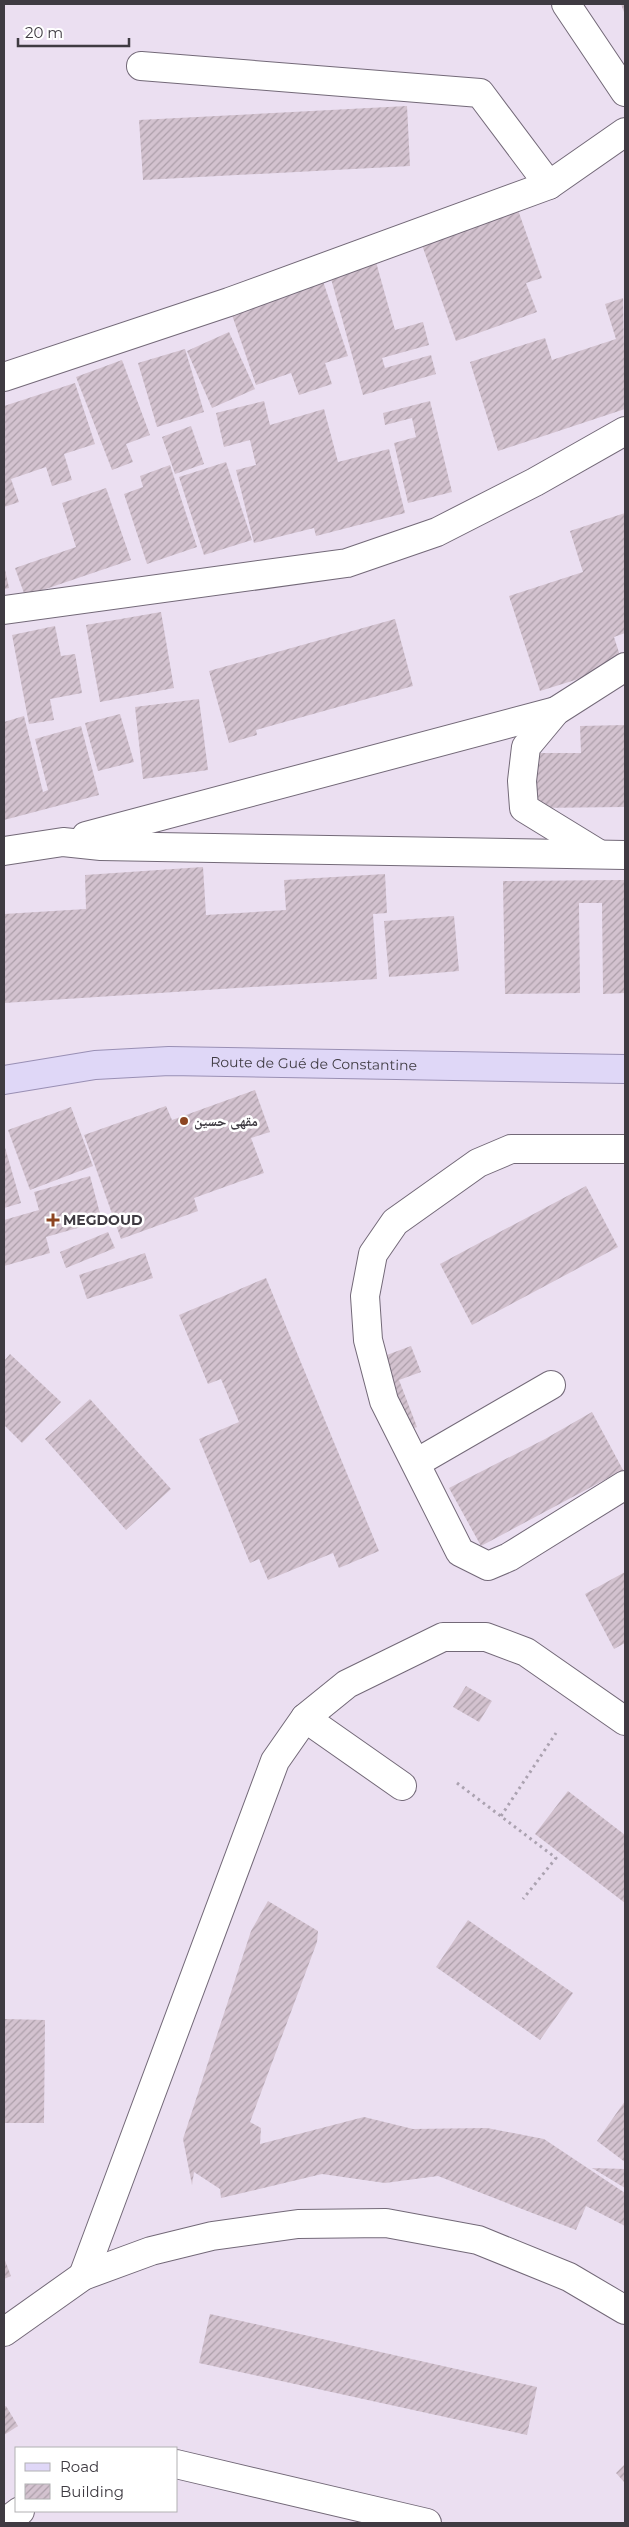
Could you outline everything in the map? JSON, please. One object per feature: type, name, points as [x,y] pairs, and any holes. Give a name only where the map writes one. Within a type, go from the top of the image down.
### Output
[{"type":"main road","name":"Route de Gué de Constantine","points":[[4,1080],[95,1065],[169,1061],[625,1069]]},
{"type":"street","points":[[566,4],[625,92]]},
{"type":"street","points":[[141,66],[480,93],[549,185]]},
{"type":"street","points":[[4,377],[229,302],[549,185],[625,132]]},
{"type":"street","points":[[4,610],[347,563],[437,532],[535,482],[625,431]]},
{"type":"street","points":[[613,855],[524,808],[522,781],[526,746],[556,711],[625,667]]},
{"type":"street","points":[[4,851],[63,842],[556,711]]},
{"type":"street","points":[[63,842],[111,846],[613,855]]},
{"type":"street","points":[[625,1149],[511,1149],[478,1163],[395,1222],[373,1254],[365,1296],[368,1340],[384,1401],[460,1552],[488,1566],[509,1557],[625,1485]]},
{"type":"street","points":[[416,1463],[551,1385]]},
{"type":"street","points":[[84,2276],[275,1761],[305,1718],[347,1684],[443,1637],[486,1637],[526,1652],[625,1720]]},
{"type":"street","points":[[305,1718],[402,1786]]},
{"type":"street","points":[[4,2332],[84,2276],[151,2251],[212,2236],[298,2224],[386,2223],[478,2240],[569,2277],[625,2310]]},
{"type":"street","points":[[178,2464],[427,2523]]},
{"type":"street","points":[[4,2523],[19,2512]]},
{"type":"path","points":[[501,1816],[556,1733]]},
{"type":"path","points":[[458,1783],[556,1858],[523,1899]]},
{"type":"building","points":[[621,4],[625,4],[625,15]]},
{"type":"building","points":[[407,106],[410,166],[143,180],[139,120]]},
{"type":"building","points":[[518,210],[542,278],[526,283],[537,312],[456,341],[422,245]]},
{"type":"building","points":[[376,262],[395,330],[423,322],[429,345],[382,358],[385,368],[431,355],[436,374],[363,395],[330,275]]},
{"type":"building","points":[[323,281],[348,356],[325,363],[332,384],[299,395],[291,373],[256,385],[231,312]]},
{"type":"building","points":[[623,298],[625,409],[498,451],[470,362],[545,338],[552,360],[616,339],[605,304]]},
{"type":"building","points":[[229,332],[255,389],[212,408],[187,351]]},
{"type":"building","points":[[185,349],[204,412],[157,427],[138,363]]},
{"type":"building","points":[[122,360],[150,435],[126,444],[133,462],[112,470],[76,377]]},
{"type":"building","points":[[75,383],[95,444],[64,454],[72,480],[52,486],[46,467],[11,479],[19,502],[4,507],[4,406]]},
{"type":"building","points":[[264,401],[270,425],[324,409],[338,462],[389,449],[405,513],[316,536],[314,528],[254,543],[236,470],[256,465],[250,440],[224,447],[216,413]]},
{"type":"building","points":[[430,401],[452,492],[408,503],[394,443],[416,437],[412,418],[385,425],[383,413]]},
{"type":"building","points":[[191,426],[204,464],[175,474],[162,437]]},
{"type":"building","points":[[226,462],[252,540],[204,555],[179,477]]},
{"type":"building","points":[[170,465],[197,547],[147,564],[124,494],[143,487],[140,476]]},
{"type":"building","points":[[106,488],[131,560],[25,596],[15,568],[76,547],[62,503]]},
{"type":"building","points":[[625,513],[625,633],[614,637],[623,665],[540,691],[509,596],[583,572],[570,531]]},
{"type":"building","points":[[4,565],[9,588],[4,589]]},
{"type":"building","points":[[161,612],[174,688],[100,702],[86,625]]},
{"type":"building","points":[[395,619],[413,686],[256,730],[257,735],[229,743],[209,671]]},
{"type":"building","points":[[55,626],[61,656],[75,654],[82,693],[50,699],[54,720],[29,724],[12,635]]},
{"type":"building","points":[[199,699],[208,770],[143,779],[135,707]]},
{"type":"building","points":[[120,714],[134,762],[98,771],[85,723]]},
{"type":"building","points":[[24,716],[43,792],[48,790],[35,739],[81,726],[99,795],[4,820],[4,722]]},
{"type":"building","points":[[625,725],[625,807],[534,808],[534,753],[581,753],[580,726]]},
{"type":"building","points":[[203,867],[206,915],[286,910],[284,880],[385,874],[387,913],[373,914],[377,979],[4,1003],[4,914],[86,909],[85,875]]},
{"type":"building","points":[[625,880],[625,993],[603,994],[602,903],[579,903],[580,993],[505,994],[503,881]]},
{"type":"building","points":[[454,916],[459,971],[389,977],[384,921]]},
{"type":"building","points":[[255,1090],[270,1132],[251,1138],[264,1173],[194,1198],[198,1211],[121,1239],[84,1135],[166,1106],[172,1120]]},
{"type":"building","points":[[71,1107],[93,1166],[30,1190],[8,1130]]},
{"type":"building","points":[[4,1144],[21,1203],[4,1208]]},
{"type":"building","name":"MEGDOUD","points":[[90,1176],[102,1221],[46,1237],[50,1253],[4,1266],[4,1220],[39,1210],[34,1192]]},
{"type":"building","points":[[586,1186],[618,1247],[472,1325],[440,1264]]},
{"type":"building","points":[[108,1232],[115,1248],[66,1268],[60,1252]]},
{"type":"building","points":[[145,1253],[153,1278],[87,1299],[79,1275]]},
{"type":"building","points":[[266,1278],[379,1551],[339,1568],[333,1553],[268,1580],[259,1559],[250,1563],[199,1439],[239,1422],[221,1379],[208,1384],[179,1315]]},
{"type":"building","points":[[411,1346],[421,1372],[399,1380],[417,1427],[395,1435],[368,1362]]},
{"type":"building","points":[[10,1354],[61,1402],[22,1443],[4,1425],[4,1361]]},
{"type":"building","points":[[90,1399],[171,1489],[126,1530],[45,1439]]},
{"type":"building","points":[[592,1412],[623,1470],[481,1546],[449,1488],[545,1439]]},
{"type":"building","points":[[625,1572],[625,1643],[614,1649],[585,1594]]},
{"type":"building","points":[[466,1686],[492,1701],[479,1722],[453,1707]]},
{"type":"building","points":[[568,1791],[625,1835],[625,1903],[535,1834]]},
{"type":"building","points":[[268,1901],[318,1931],[317,1942],[250,2122],[261,2128],[260,2144],[364,2117],[413,2129],[487,2128],[544,2139],[625,2193],[625,2226],[586,2206],[576,2230],[438,2176],[385,2183],[322,2174],[221,2198],[220,2189],[194,2172],[192,2185],[183,2139],[251,1931]]},
{"type":"building","points":[[468,1920],[573,1993],[540,2040],[436,1967]]},
{"type":"building","points":[[4,2019],[45,2020],[44,2123],[4,2123]]},
{"type":"building","points":[[625,2101],[625,2162],[597,2141]]},
{"type":"building","points":[[592,2168],[625,2169],[625,2188]]},
{"type":"building","points":[[4,2258],[11,2276],[4,2279]]},
{"type":"building","points":[[210,2314],[537,2387],[527,2435],[199,2363]]},
{"type":"building","points":[[6,2406],[18,2426],[4,2435],[4,2407]]},
{"type":"building","points":[[625,2464],[625,2483],[616,2473]]},
{"type":"place","name":"مقهى حسين","points":[[184,1121]]},
{"type":"place","name":"MEGDOUD","points":[[53,1220]]}]
